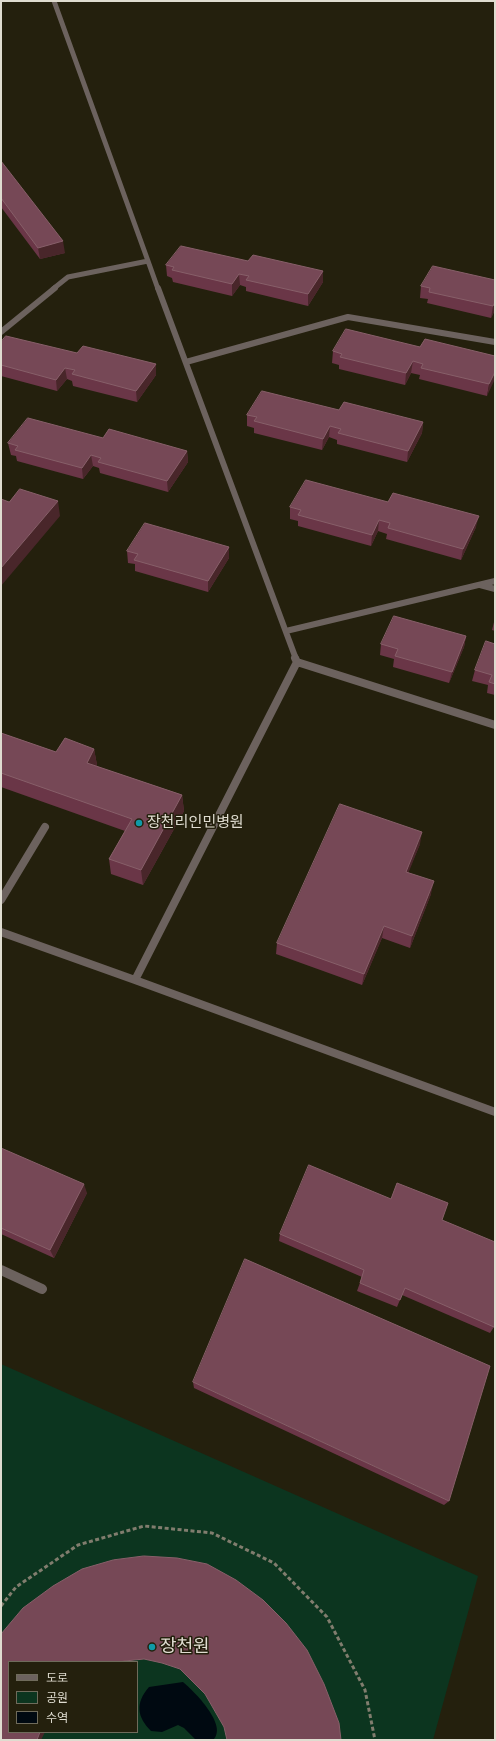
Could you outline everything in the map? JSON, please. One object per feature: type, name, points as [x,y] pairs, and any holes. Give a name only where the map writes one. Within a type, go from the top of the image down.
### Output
[{"type":"street","points":[[54,1],[148,261],[297,662],[135,980]]},
{"type":"street","points":[[1,332],[68,277],[148,261]]},
{"type":"street","points":[[186,362],[348,317],[495,342]]},
{"type":"street","points":[[286,631],[495,581]]},
{"type":"street","points":[[479,585],[495,589]]},
{"type":"street","points":[[297,662],[495,725]]},
{"type":"street","points":[[1,900],[45,827]]},
{"type":"street","points":[[1,932],[495,1112]]},
{"type":"street","points":[[1,1270],[42,1289]]},
{"type":"path","points":[[1,1606],[16,1587],[78,1545],[144,1526],[212,1533],[274,1563],[327,1617],[365,1690],[375,1740]]},
{"type":"green space","points":[[1,1364],[478,1576],[433,1740],[1,1740]]},
{"type":"water","points":[[183,1682],[202,1701],[213,1718],[217,1726],[217,1734],[213,1740],[196,1740],[184,1728],[178,1725],[162,1732],[151,1731],[146,1726],[141,1715],[140,1704],[144,1693],[149,1687]]},
{"type":"building","points":[[1,161],[63,241],[38,248],[1,198]]},
{"type":"building","points":[[181,246],[248,261],[253,255],[323,271],[308,294],[246,280],[249,276],[239,274],[232,284],[172,270],[174,267],[166,265]]},
{"type":"building","points":[[433,266],[495,280],[495,302],[493,306],[429,292],[430,288],[421,286]]},
{"type":"building","points":[[346,329],[420,347],[425,339],[495,356],[495,372],[489,384],[421,368],[423,364],[413,361],[406,373],[340,357],[342,354],[333,351]]},
{"type":"building","points":[[6,336],[77,353],[83,346],[156,364],[136,391],[72,374],[75,370],[65,368],[56,380],[1,365],[1,342]]},
{"type":"building","points":[[262,391],[339,410],[344,402],[423,422],[408,451],[338,433],[341,429],[330,426],[323,439],[254,421],[257,417],[247,415]]},
{"type":"building","points":[[28,418],[103,438],[109,429],[187,451],[167,481],[98,462],[101,458],[91,455],[82,468],[15,450],[18,446],[8,443]]},
{"type":"building","points":[[306,480],[388,502],[393,493],[479,516],[463,549],[388,528],[390,523],[379,520],[372,535],[298,515],[301,510],[290,507]]},
{"type":"building","points":[[20,489],[58,501],[1,568],[1,499],[9,502]]},
{"type":"building","points":[[145,523],[229,547],[208,581],[134,560],[138,554],[127,551]]},
{"type":"building","points":[[394,616],[466,636],[452,672],[395,656],[398,649],[381,644]]},
{"type":"building","points":[[486,641],[495,644],[495,684],[489,682],[492,675],[475,670]]},
{"type":"building","name":"장천리인민병원","points":[[1,733],[56,752],[65,738],[94,749],[87,763],[182,795],[141,870],[109,859],[132,819],[1,773]]},
{"type":"building","points":[[340,804],[422,832],[406,872],[434,881],[412,936],[384,926],[364,974],[277,943]]},
{"type":"building","points":[[1,1148],[84,1184],[50,1250],[1,1228]]},
{"type":"building","points":[[309,1165],[391,1199],[397,1183],[448,1203],[442,1220],[495,1242],[494,1327],[405,1288],[400,1300],[360,1283],[364,1270],[280,1234]]},
{"type":"building","points":[[245,1259],[490,1366],[449,1501],[193,1382]]},
{"type":"building","name":"장천원","points":[[144,1556],[177,1558],[207,1564],[236,1580],[263,1600],[286,1623],[307,1650],[324,1684],[339,1723],[341,1740],[227,1740],[224,1727],[205,1694],[180,1669],[144,1659],[127,1661],[8,1661],[8,1733],[40,1733],[37,1740],[1,1740],[1,1634],[23,1608],[53,1586],[82,1569],[113,1560]]},
{"type":"place","name":"장천리인민병원","points":[[139,823]]},
{"type":"place","name":"장천원","points":[[152,1647]]}]
